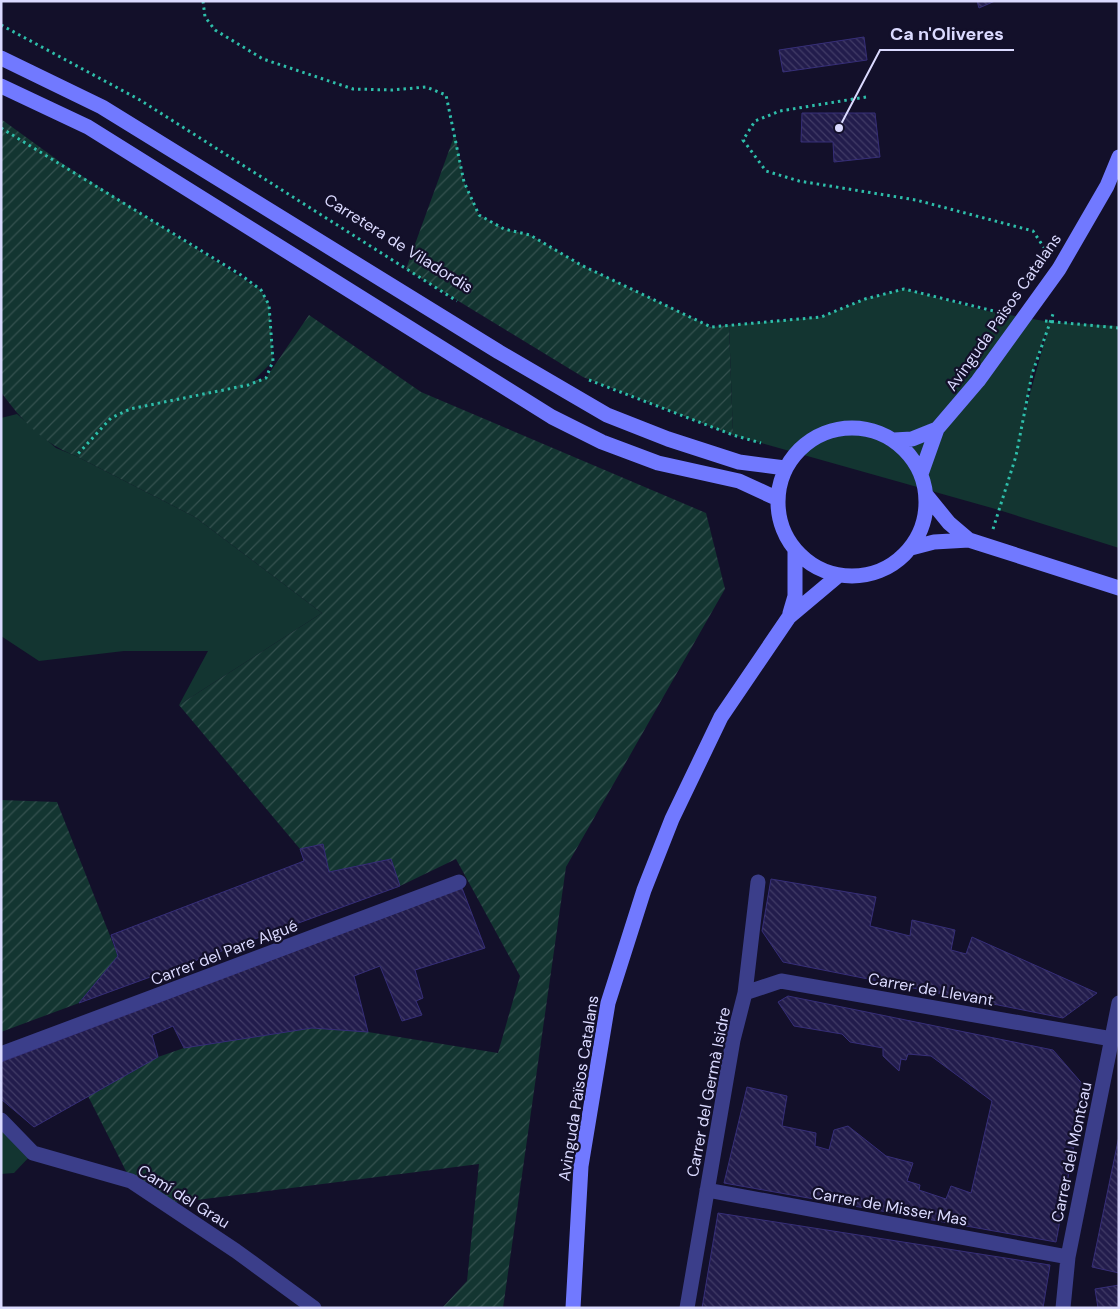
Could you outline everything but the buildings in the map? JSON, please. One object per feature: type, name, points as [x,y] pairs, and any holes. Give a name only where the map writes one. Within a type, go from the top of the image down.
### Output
[{"type":"street","points":[[1,58],[102,107],[483,342],[607,415],[668,439],[739,462],[785,468]]},
{"type":"street","points":[[1,86],[88,127],[552,417],[602,442],[658,463],[739,481],[778,499]]},
{"type":"street","name":"Avinguda Països Catalans","points":[[922,474],[937,430],[978,381],[1059,269],[1107,186],[1119,157]]},
{"type":"street","points":[[837,428],[867,429],[894,440],[907,452],[922,474],[926,496],[923,524],[911,548],[896,562],[878,571],[859,576],[839,575],[810,563],[796,550],[782,526],[778,499],[785,468],[796,453],[810,440],[837,428]]},
{"type":"street","name":"Avinguda Països Catalans","points":[[894,440],[912,440],[937,430]]},
{"type":"street","points":[[926,496],[949,523],[969,540]]},
{"type":"street","points":[[911,548],[934,542],[969,540],[1119,588]]},
{"type":"street","name":"Avinguda Països Catalans","points":[[573,1308],[581,1166],[608,1003],[644,890],[672,819],[721,718],[789,617],[796,596],[796,550]]},
{"type":"street","name":"Avinguda Països Catalans","points":[[789,617],[839,575]]},
{"type":"street","name":"Carrer del Pare Algué","points":[[1,1054],[459,882]]},
{"type":"street","name":"Carrer del Germà Isidre","points":[[688,1308],[733,1040],[746,993],[758,882]]},
{"type":"street","name":"Carrer de Llevant","points":[[746,993],[781,981],[1112,1039]]},
{"type":"street","name":"Carrer del Montcau","points":[[1063,1308],[1068,1256],[1119,1003]]},
{"type":"street","name":"Camí del Grau","points":[[1,1120],[33,1153],[131,1181],[236,1251],[314,1308]]},
{"type":"street","name":"Carrer de Misser Mas","points":[[707,1190],[1068,1256]]},
{"type":"path","points":[[203,1],[205,18],[215,30],[264,59],[353,89],[392,90],[426,87],[446,95],[464,182],[478,215],[504,230],[530,235],[581,265],[711,327],[821,317],[865,299],[904,289],[987,311],[1050,322],[1119,328]]},
{"type":"path","name":"Carretera de Viladordis","points":[[1,25],[140,100],[465,306]]},
{"type":"path","points":[[866,97],[780,111],[755,121],[743,140],[766,171],[791,178],[916,200],[1033,231],[1059,269]]},
{"type":"path","points":[[1,128],[241,275],[261,290],[268,305],[273,361],[266,378],[248,385],[130,409],[111,418],[76,456]]},
{"type":"path","points":[[988,546],[1016,456],[1032,374],[1053,312]]},
{"type":"path","points":[[583,377],[732,435],[796,453]]},
{"type":"green space","points":[[1,119],[63,164],[261,290],[269,305],[273,361],[253,381],[266,378],[309,315],[421,392],[706,513],[725,589],[566,867],[503,1308],[442,1308],[467,1281],[479,1164],[165,1204],[131,1181],[88,1096],[158,1057],[184,1048],[312,1028],[368,1032],[498,1053],[520,976],[456,859],[400,886],[391,859],[329,872],[323,844],[300,849],[179,705],[322,613],[195,517],[64,451],[43,438],[25,421],[1,392]]},
{"type":"green space","points":[[455,134],[464,182],[479,215],[504,229],[530,235],[581,265],[711,327],[729,325],[733,435],[583,377],[406,269]]},
{"type":"green space","points":[[904,289],[987,311],[1050,322],[1119,326],[1119,548],[999,510],[733,435],[729,325],[821,317],[865,299]],"holes":[[[1047,332],[1023,419],[1032,374]]]},
{"type":"green space","points":[[17,414],[56,448],[76,456],[195,517],[322,613],[179,705],[208,651],[124,651],[39,661],[1,636],[1,418]]},
{"type":"green space","points":[[1,800],[57,802],[118,956],[79,1003],[1,1032]]},
{"type":"green space","points":[[1,1120],[33,1153],[14,1173],[1,1174]]},
{"type":"place","name":"Ca n'Oliveres","points":[[839,128]]}]
